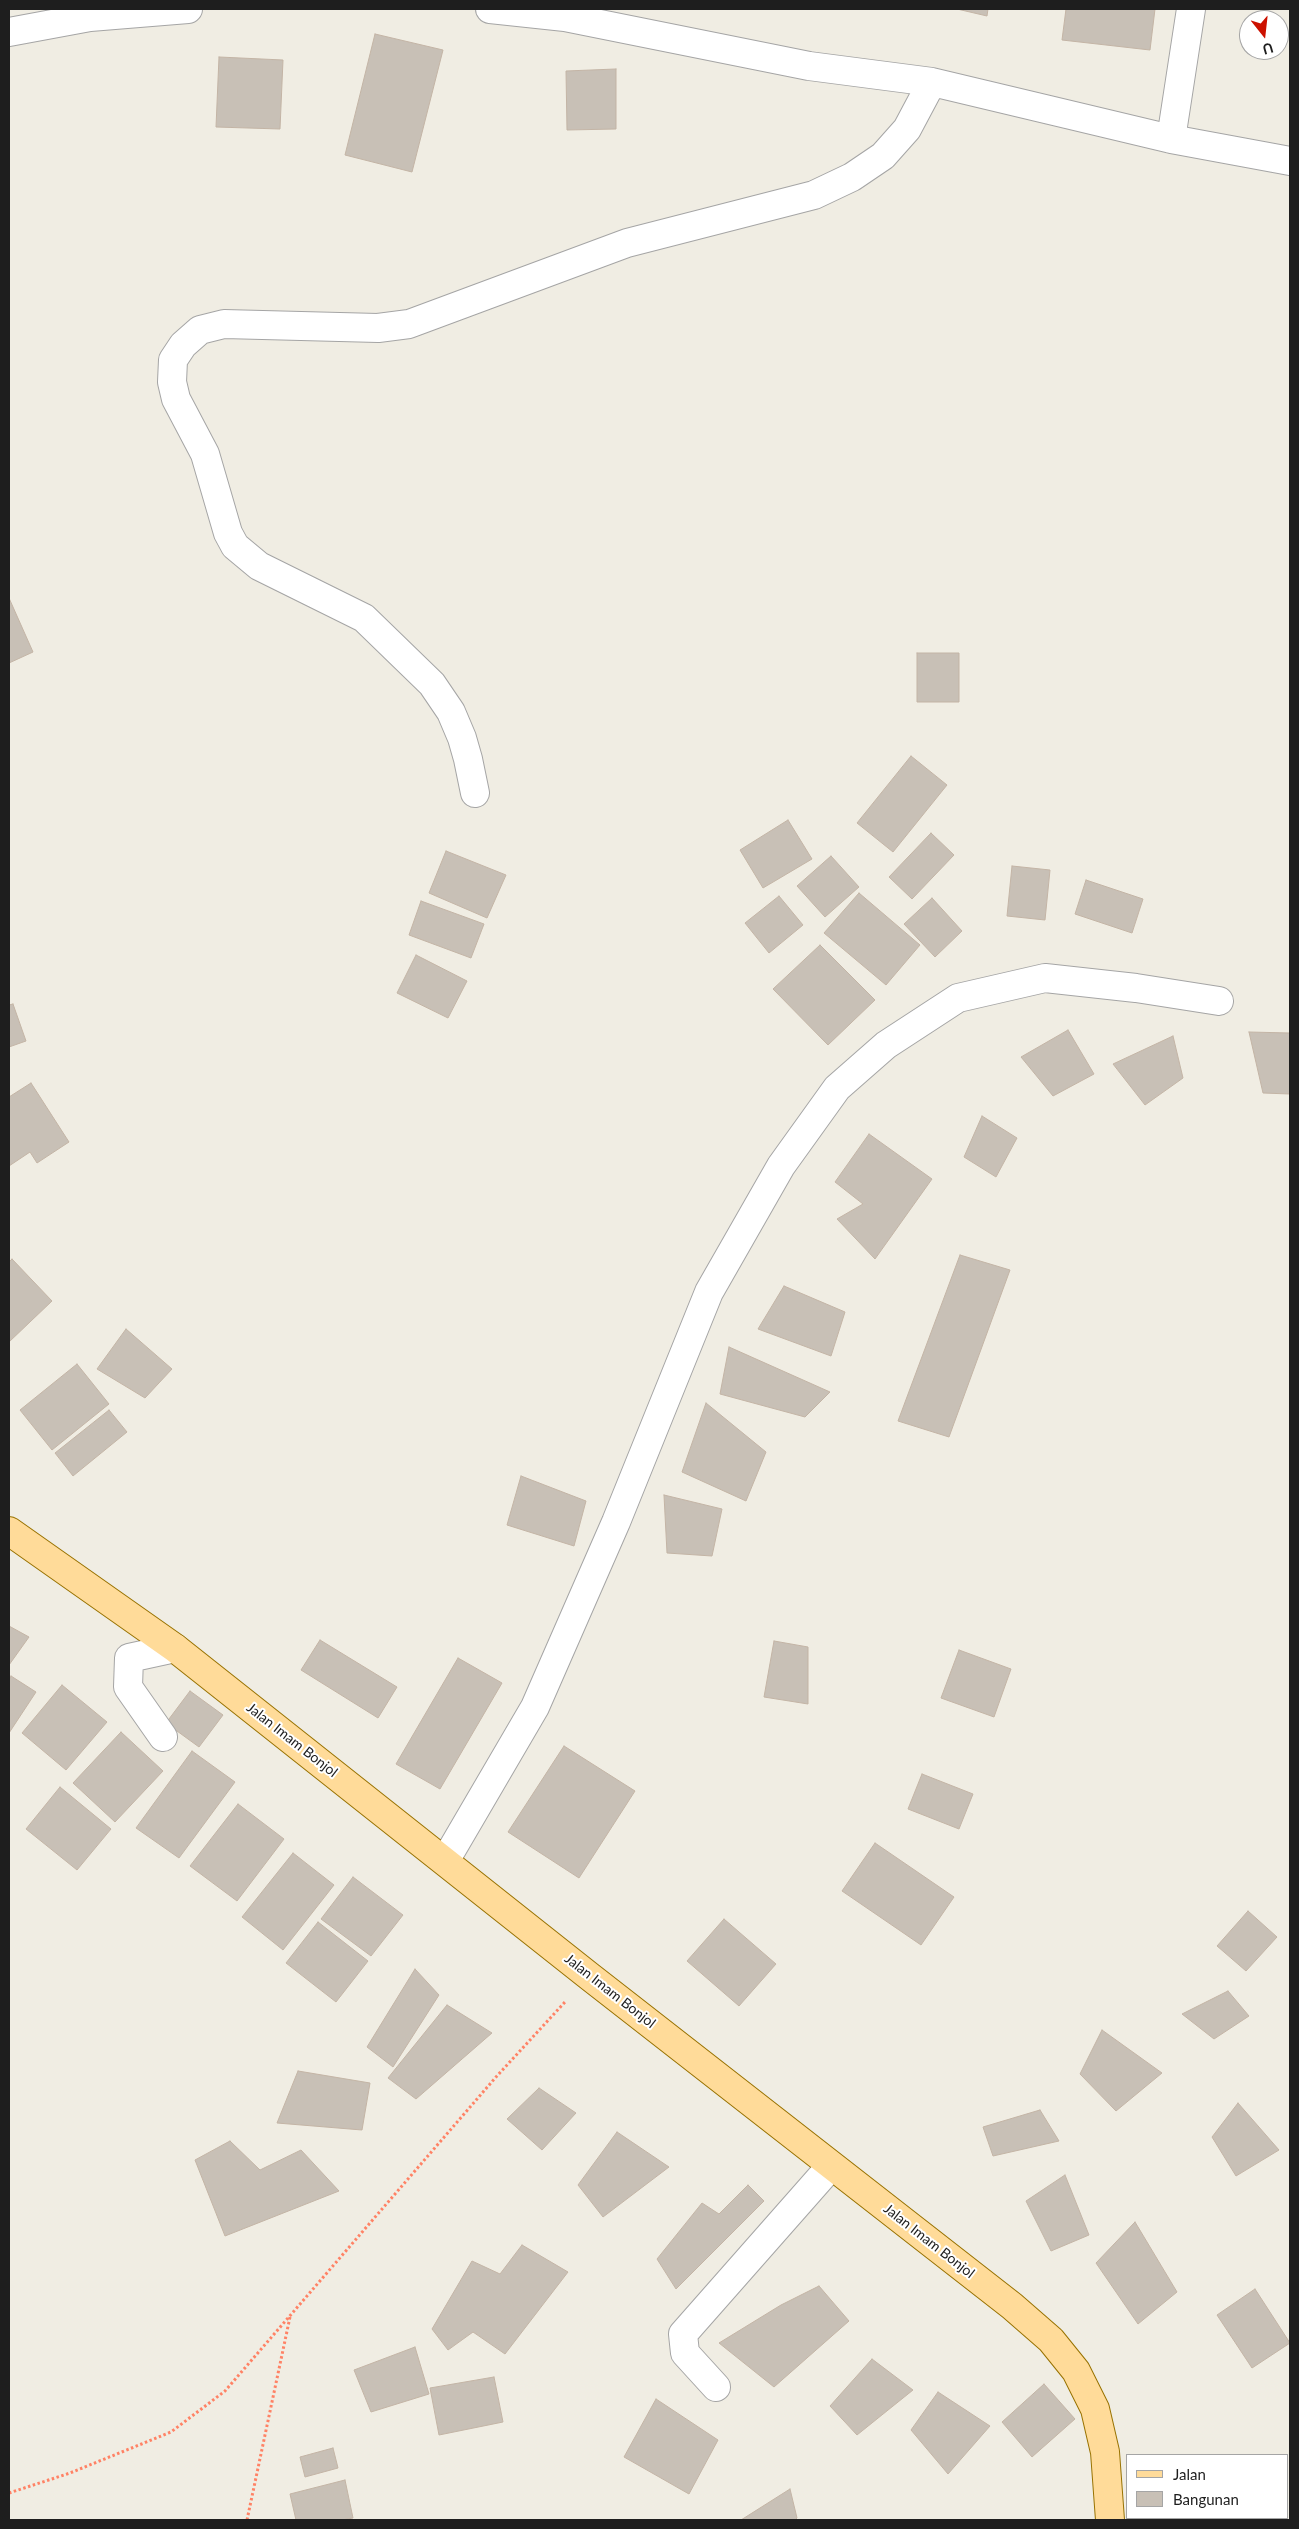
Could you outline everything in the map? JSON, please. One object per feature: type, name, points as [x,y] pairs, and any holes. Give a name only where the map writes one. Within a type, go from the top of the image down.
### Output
[{"type":"main road","name":"Jalan Imam Bonjol","points":[[9,1531],[175,1648],[589,1976],[1012,2306],[1051,2340],[1076,2371],[1095,2409],[1105,2452],[1110,2520]]},
{"type":"street","points":[[9,32],[90,17],[188,9]]},
{"type":"street","points":[[490,9],[565,17],[809,66],[932,82],[1171,139],[1290,161]]},
{"type":"street","points":[[1171,139],[1191,9]]},
{"type":"street","points":[[474,792],[462,738],[451,712],[432,684],[364,618],[259,566],[235,546],[228,533],[205,454],[176,399],[172,382],[173,360],[183,345],[200,330],[224,324],[378,328],[409,324],[627,243],[814,195],[852,177],[883,156],[907,129],[932,82]]},
{"type":"street","points":[[445,1861],[535,1708],[616,1522],[709,1292],[781,1166],[837,1088],[886,1046],[958,998],[1045,978],[1136,988],[1219,1001]]},
{"type":"street","points":[[163,1737],[128,1687],[129,1658],[175,1648]]},
{"type":"street","points":[[716,2388],[684,2353],[683,2334],[831,2166]]},
{"type":"path","points":[[9,2493],[70,2473],[171,2432],[225,2391],[489,2084],[589,1976]]},
{"type":"path","points":[[247,2520],[290,2316]]},
{"type":"building","points":[[957,9],[988,9],[987,16]]},
{"type":"building","points":[[1066,9],[1155,9],[1150,50],[1062,40]]},
{"type":"building","points":[[375,34],[443,50],[412,172],[345,155]]},
{"type":"building","points":[[219,57],[283,60],[280,129],[216,127]]},
{"type":"building","points":[[616,69],[616,129],[567,130],[566,71]]},
{"type":"building","points":[[9,598],[33,652],[9,663]]},
{"type":"building","points":[[917,653],[959,653],[959,702],[917,702]]},
{"type":"building","points":[[911,756],[947,785],[893,852],[857,823]]},
{"type":"building","points":[[788,820],[812,859],[763,888],[740,850]]},
{"type":"building","points":[[931,833],[954,855],[912,899],[889,877]]},
{"type":"building","points":[[446,851],[506,875],[487,918],[429,893]]},
{"type":"building","points":[[831,856],[859,887],[825,917],[797,886]]},
{"type":"building","points":[[1012,866],[1050,870],[1045,920],[1007,916]]},
{"type":"building","points":[[1086,880],[1143,899],[1132,933],[1075,914]]},
{"type":"building","points":[[859,893],[920,945],[886,985],[824,933]]},
{"type":"building","points":[[779,896],[803,925],[769,953],[745,923]]},
{"type":"building","points":[[932,898],[962,931],[935,957],[904,924]]},
{"type":"building","points":[[421,901],[484,924],[471,958],[409,935]]},
{"type":"building","points":[[820,945],[875,1000],[828,1045],[773,989]]},
{"type":"building","points":[[416,955],[467,981],[448,1018],[397,993]]},
{"type":"building","points":[[13,1004],[26,1041],[9,1047],[9,1005]]},
{"type":"building","points":[[1068,1030],[1094,1074],[1053,1096],[1021,1057]]},
{"type":"building","points":[[1249,1032],[1290,1033],[1290,1094],[1263,1093]]},
{"type":"building","points":[[1173,1036],[1183,1078],[1145,1105],[1113,1064]]},
{"type":"building","points":[[31,1083],[69,1142],[37,1163],[30,1152],[9,1166],[9,1097]]},
{"type":"building","points":[[982,1116],[1017,1138],[996,1177],[964,1157]]},
{"type":"building","points":[[869,1134],[932,1179],[875,1259],[837,1219],[863,1204],[835,1182]]},
{"type":"building","points":[[960,1255],[1010,1270],[949,1437],[898,1421]]},
{"type":"building","points":[[12,1259],[52,1301],[9,1342],[9,1262]]},
{"type":"building","points":[[784,1286],[845,1312],[831,1356],[758,1329]]},
{"type":"building","points":[[126,1329],[172,1369],[145,1398],[97,1369]]},
{"type":"building","points":[[729,1347],[830,1392],[805,1417],[720,1394]]},
{"type":"building","points":[[77,1364],[109,1404],[52,1450],[20,1410]]},
{"type":"building","points":[[706,1403],[766,1452],[746,1501],[682,1472]]},
{"type":"building","points":[[109,1410],[127,1432],[73,1476],[55,1453]]},
{"type":"building","points":[[521,1476],[586,1501],[574,1546],[507,1525]]},
{"type":"building","points":[[664,1495],[722,1509],[712,1556],[667,1553]]},
{"type":"building","points":[[9,1626],[29,1637],[9,1665]]},
{"type":"building","points":[[320,1640],[397,1687],[378,1718],[301,1670]]},
{"type":"building","points":[[774,1641],[808,1647],[808,1704],[764,1697]]},
{"type":"building","points":[[959,1650],[1011,1669],[994,1717],[941,1698]]},
{"type":"building","points":[[458,1658],[502,1683],[440,1789],[396,1764]]},
{"type":"building","points":[[11,1676],[36,1692],[9,1733],[9,1680]]},
{"type":"building","points":[[62,1685],[107,1722],[66,1770],[22,1733]]},
{"type":"building","points":[[190,1691],[223,1715],[199,1747],[166,1723]]},
{"type":"building","points":[[121,1732],[163,1771],[115,1822],[73,1783]]},
{"type":"building","points":[[564,1746],[635,1791],[579,1878],[508,1832]]},
{"type":"building","points":[[192,1751],[235,1782],[179,1858],[136,1828]]},
{"type":"building","points":[[922,1774],[973,1794],[959,1829],[908,1809]]},
{"type":"building","points":[[60,1787],[111,1829],[77,1870],[26,1829]]},
{"type":"building","points":[[238,1804],[284,1839],[237,1901],[190,1866]]},
{"type":"building","points":[[875,1843],[954,1897],[921,1945],[842,1891]]},
{"type":"building","points":[[293,1853],[334,1885],[283,1950],[242,1917]]},
{"type":"building","points":[[353,1877],[403,1915],[371,1956],[321,1919]]},
{"type":"building","points":[[1248,1911],[1277,1937],[1246,1971],[1217,1946]]},
{"type":"building","points":[[724,1919],[776,1964],[739,2006],[687,1961]]},
{"type":"building","points":[[318,1922],[368,1961],[336,2002],[286,1963]]},
{"type":"building","points":[[415,1969],[439,1995],[393,2067],[367,2047]]},
{"type":"building","points":[[1228,1991],[1249,2016],[1214,2039],[1182,2014]]},
{"type":"building","points":[[447,2005],[492,2033],[416,2099],[388,2078]]},
{"type":"building","points":[[1102,2030],[1162,2073],[1116,2111],[1080,2074]]},
{"type":"building","points":[[298,2071],[370,2083],[362,2130],[277,2123]]},
{"type":"building","points":[[539,2088],[576,2113],[542,2150],[507,2119]]},
{"type":"building","points":[[1238,2103],[1279,2150],[1236,2176],[1212,2137]]},
{"type":"building","points":[[1040,2110],[1059,2141],[993,2156],[983,2127]]},
{"type":"building","points":[[617,2132],[669,2167],[603,2217],[578,2185]]},
{"type":"building","points":[[230,2141],[260,2170],[301,2150],[339,2191],[225,2236],[195,2160]]},
{"type":"building","points":[[1065,2175],[1089,2235],[1051,2251],[1026,2201]]},
{"type":"building","points":[[748,2185],[764,2201],[676,2289],[657,2259],[702,2203],[719,2214]]},
{"type":"building","points":[[1135,2222],[1177,2292],[1138,2324],[1096,2263]]},
{"type":"building","points":[[522,2245],[568,2272],[505,2354],[473,2332],[448,2350],[432,2329],[472,2261],[500,2274]]},
{"type":"building","points":[[819,2286],[849,2321],[774,2387],[719,2343],[781,2305]]},
{"type":"building","points":[[1255,2289],[1290,2343],[1252,2368],[1217,2315]]},
{"type":"building","points":[[415,2347],[429,2394],[371,2412],[354,2370]]},
{"type":"building","points":[[872,2359],[913,2390],[857,2435],[830,2406]]},
{"type":"building","points":[[494,2377],[503,2422],[439,2435],[430,2388]]},
{"type":"building","points":[[1044,2384],[1075,2419],[1032,2457],[1002,2422]]},
{"type":"building","points":[[938,2392],[990,2426],[948,2474],[911,2430]]},
{"type":"building","points":[[656,2399],[718,2440],[689,2494],[624,2457]]},
{"type":"building","points":[[333,2448],[338,2468],[305,2477],[300,2457]]},
{"type":"building","points":[[345,2480],[353,2518],[342,2520],[296,2520],[290,2494]]},
{"type":"building","points":[[790,2489],[797,2518],[795,2520],[741,2520]]}]
